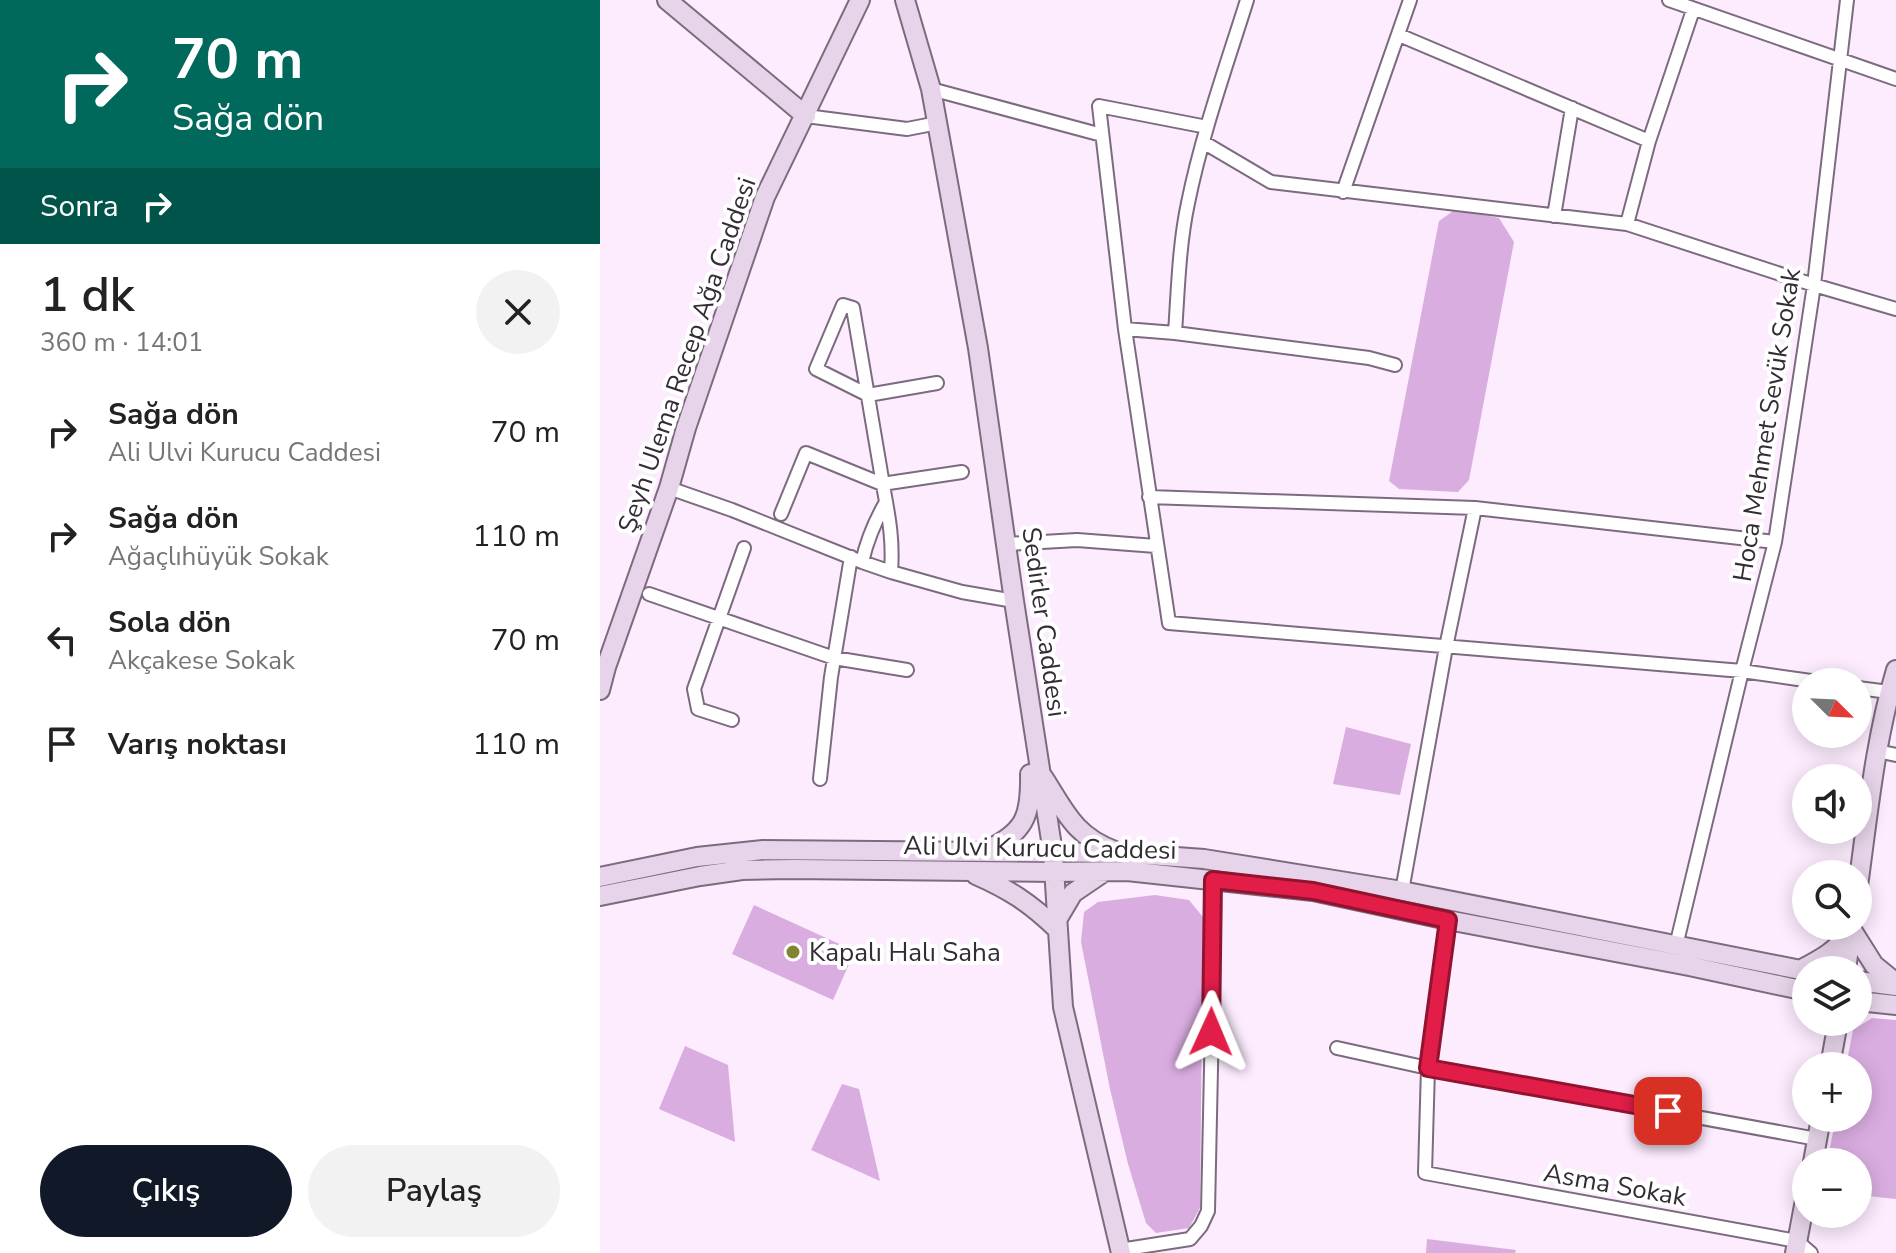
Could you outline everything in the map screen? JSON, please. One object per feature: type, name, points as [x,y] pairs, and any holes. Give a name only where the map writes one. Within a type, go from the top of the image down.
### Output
[{"type":"main road","points":[[667,0],[806,116]]},
{"type":"main road","name":"Şeyh Ulema Recep Ağa Caddesi","points":[[600,690],[603,665],[669,488],[686,428],[765,197],[860,0]]},
{"type":"main road","name":"Sedirler Caddesi","points":[[905,0],[931,89],[978,348],[1053,853],[1063,1007],[1120,1252]]},
{"type":"main road","points":[[1862,860],[1877,751],[1896,670]]},
{"type":"main road","points":[[984,852],[1002,843],[1015,831],[1025,819],[1031,800],[1029,703]]},
{"type":"main road","points":[[1040,771],[1079,830],[1101,846],[1121,853]]},
{"type":"main road","name":"Ali Ulvi Kurucu Caddesi","points":[[600,877],[697,857],[763,850],[1121,853],[1204,859],[1402,891],[1792,969]]},
{"type":"main road","name":"Ali Ulvi Kurucu Caddesi","points":[[600,896],[742,870],[1127,871],[1313,891],[1792,988]]},
{"type":"main road","points":[[966,871],[1020,897],[1057,924],[1073,893],[1105,871]]},
{"type":"main road","points":[[1827,956],[1844,940]]},
{"type":"main road","points":[[1859,940],[1874,965],[1896,985]]},
{"type":"main road","points":[[1872,982],[1896,985]]},
{"type":"main road","points":[[1872,1002],[1896,1005]]},
{"type":"main road","points":[[1815,1148],[1818,1132]]},
{"type":"main road","points":[[1801,1249],[1803,1228]]},
{"type":"street","points":[[1175,333],[1188,203],[1207,127],[1247,0]]},
{"type":"street","points":[[1343,192],[1410,0]]},
{"type":"street","points":[[1669,0],[1896,79]]},
{"type":"street","points":[[1710,15],[1712,0]]},
{"type":"street","name":"Hoca Mehmet Sevük Sokak","points":[[1676,946],[1775,542],[1814,285],[1847,0]]},
{"type":"street","points":[[1627,224],[1649,141],[1693,10]]},
{"type":"street","points":[[1399,35],[1649,141]]},
{"type":"street","points":[[931,89],[1102,135]]},
{"type":"street","points":[[1207,127],[1099,106],[1125,329],[1169,623],[1742,671],[1792,678]]},
{"type":"street","points":[[1554,216],[1572,108]]},
{"type":"street","points":[[806,116],[907,129],[938,123]]},
{"type":"street","points":[[1203,142],[1271,182],[1627,224],[1896,309]]},
{"type":"street","points":[[891,572],[891,523],[882,484],[868,395],[853,308],[843,305],[816,369],[868,395],[937,383]]},
{"type":"street","points":[[1125,329],[1369,358],[1395,365]]},
{"type":"street","points":[[781,514],[806,453],[882,484],[962,472]]},
{"type":"street","points":[[669,488],[891,572],[962,592],[1014,601]]},
{"type":"street","points":[[1149,497],[1475,508],[1775,542]]},
{"type":"street","points":[[820,779],[834,658],[856,560],[886,502]]},
{"type":"street","points":[[1402,891],[1446,647],[1475,508]]},
{"type":"street","points":[[1007,544],[1077,540],[1156,546]]},
{"type":"street","points":[[732,720],[698,709],[694,689],[744,548]]},
{"type":"street","points":[[649,594],[834,658],[907,670]]},
{"type":"street","points":[[1872,690],[1889,692]]},
{"type":"street","points":[[1877,751],[1896,755]]},
{"type":"street","points":[[1120,1252],[1190,1239],[1208,1211],[1213,880]]},
{"type":"street","points":[[1428,1068],[1448,920]]},
{"type":"street","points":[[1337,1048],[1428,1068],[1817,1139]]},
{"type":"street","name":"Asma Sokak","points":[[1428,1068],[1425,1173],[1801,1249]]},
{"type":"shaded area","points":[[1456,209],[1499,218],[1514,242],[1469,480],[1458,492],[1399,489],[1389,481],[1439,221]]},
{"type":"shaded area","points":[[1346,727],[1411,744],[1400,795],[1333,784]]},
{"type":"shaded area","points":[[1155,895],[1189,900],[1203,917],[1200,1208],[1189,1228],[1156,1233],[1146,1223],[1128,1164],[1081,942],[1084,912],[1098,902]]},
{"type":"shaded area","name":"Kapalı Halı Saha","points":[[754,905],[855,951],[833,1000],[732,954]]},
{"type":"shaded area","points":[[1872,1018],[1896,1020],[1896,1199],[1872,1196],[1872,1148],[1830,1148],[1833,1132],[1872,1132],[1872,1052],[1849,1052],[1852,1036],[1872,1036]]},
{"type":"shaded area","points":[[685,1046],[728,1065],[735,1142],[659,1109]]},
{"type":"shaded area","points":[[842,1084],[859,1089],[880,1181],[811,1150]]},
{"type":"shaded area","points":[[1427,1239],[1516,1250],[1515,1253],[1426,1253]]},
{"type":"place","name":"Kapalı Halı Saha","points":[[793,952]]},
{"type":"route","points":[[1211,1032],[1213,880],[1313,891],[1448,920],[1428,1068],[1668,1111]]}]
